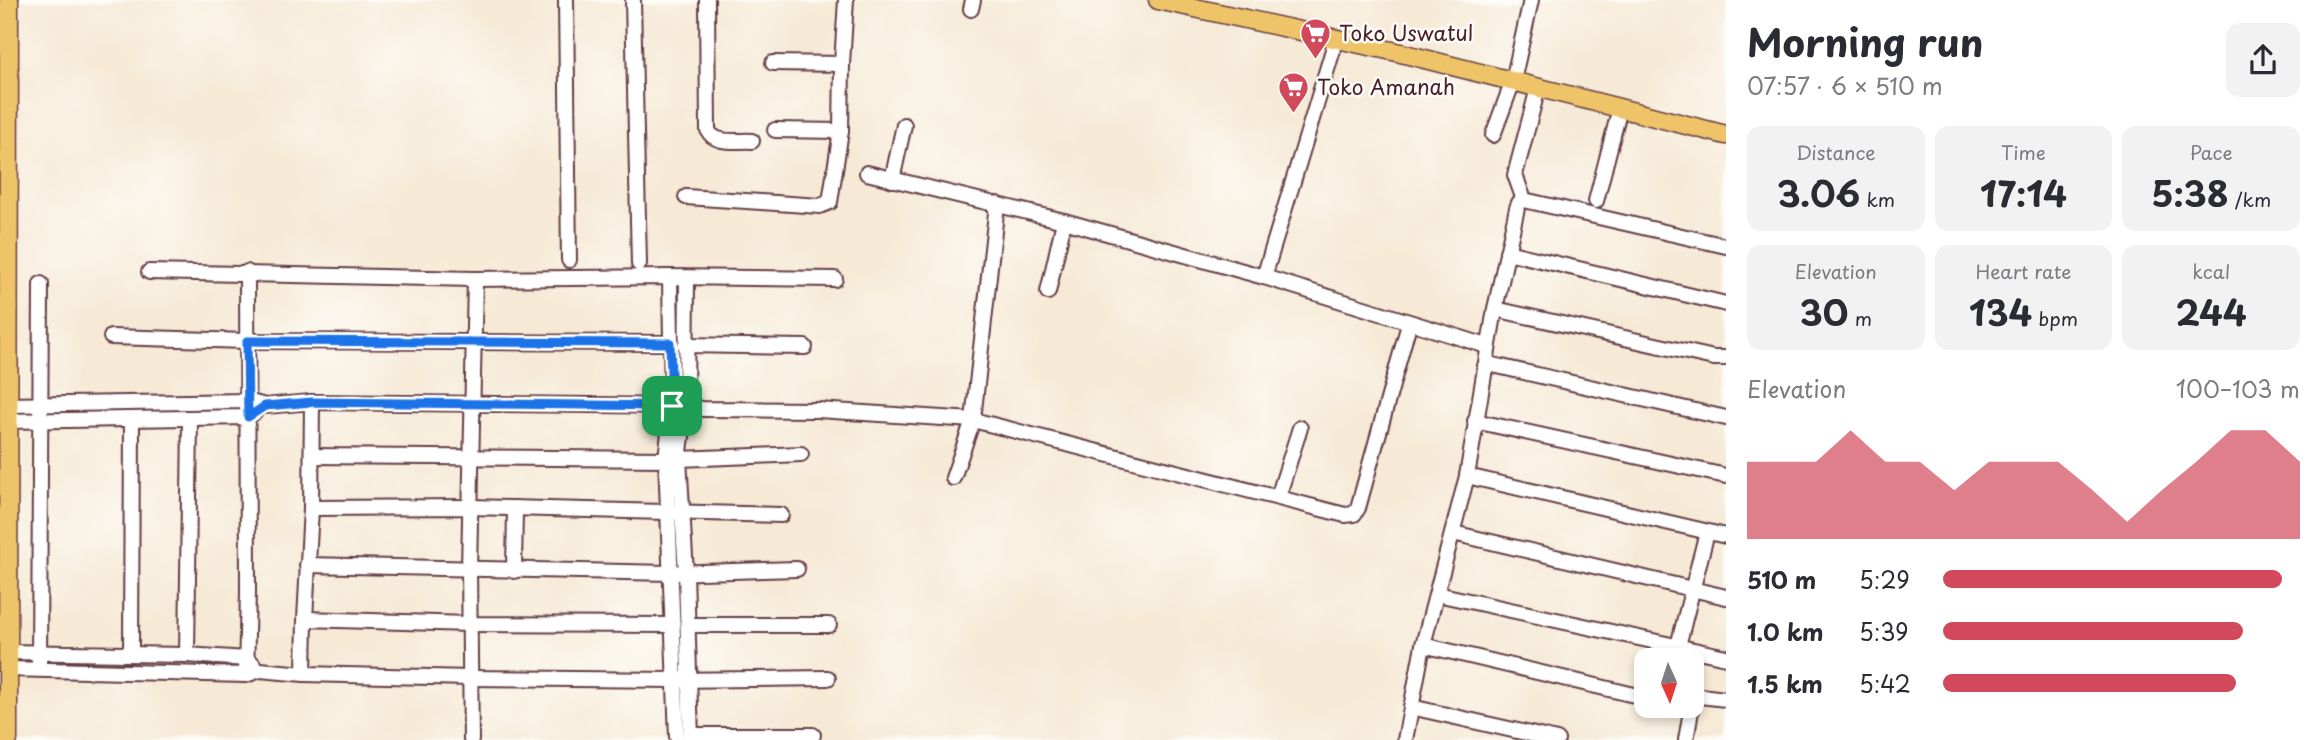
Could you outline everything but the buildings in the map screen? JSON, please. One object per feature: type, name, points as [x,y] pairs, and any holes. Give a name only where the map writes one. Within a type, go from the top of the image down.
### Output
[{"type":"main road","points":[[8,740],[5,58],[9,0]]},
{"type":"main road","points":[[1158,0],[1397,52],[1726,135]]},
{"type":"street","points":[[566,0],[569,260]]},
{"type":"street","points":[[633,0],[639,264]]},
{"type":"street","points":[[707,0],[708,130],[716,139],[752,141]]},
{"type":"street","points":[[686,197],[825,206],[832,198],[841,131],[846,0]]},
{"type":"street","points":[[1493,135],[1513,80],[1531,0]]},
{"type":"street","points":[[1264,276],[1336,40]]},
{"type":"street","points":[[773,63],[842,64]]},
{"type":"street","points":[[1524,200],[1515,175],[1538,88]]},
{"type":"street","points":[[1596,201],[1620,108]]},
{"type":"street","points":[[892,180],[904,125]]},
{"type":"street","points":[[775,130],[841,131]]},
{"type":"street","points":[[867,173],[1064,221],[1264,276],[1409,324],[1487,346]]},
{"type":"street","points":[[1405,740],[1423,645],[1467,475],[1487,346],[1519,203],[1524,200],[1726,246]]},
{"type":"street","points":[[953,478],[973,421],[997,204]]},
{"type":"street","points":[[1048,292],[1064,221]]},
{"type":"street","points":[[1507,252],[1726,304]]},
{"type":"street","points":[[149,272],[247,272],[475,279],[670,276],[835,279]]},
{"type":"street","points":[[246,675],[247,272]]},
{"type":"street","points":[[670,276],[670,343],[679,406]]},
{"type":"street","points":[[680,680],[688,625],[686,573],[675,512],[672,459],[685,345],[687,278]]},
{"type":"street","points":[[471,740],[468,570],[475,279]]},
{"type":"street","points":[[39,668],[41,284]]},
{"type":"street","points":[[1495,309],[1714,358],[1726,358]]},
{"type":"street","points":[[7,413],[42,404],[247,401],[265,406],[312,402],[679,406],[818,410],[973,421],[1345,515],[1353,514],[1358,508],[1409,324]]},
{"type":"street","points":[[111,337],[247,341],[670,343]]},
{"type":"street","points":[[685,345],[805,347]]},
{"type":"street","points":[[1485,366],[1493,365],[1726,418]]},
{"type":"street","points":[[304,674],[311,509],[312,402]]},
{"type":"street","points":[[7,413],[42,420],[190,419],[248,417],[265,406]]},
{"type":"street","points":[[131,654],[132,419]]},
{"type":"street","points":[[187,655],[190,419]]},
{"type":"street","points":[[1475,421],[1726,476]]},
{"type":"street","points":[[1278,497],[1300,428]]},
{"type":"street","points":[[312,456],[672,459],[802,454]]},
{"type":"street","points":[[1467,475],[1726,536]]},
{"type":"street","points":[[311,509],[470,507],[781,515]]},
{"type":"street","points":[[514,571],[516,508]]},
{"type":"street","points":[[675,512],[670,573],[686,737],[813,735]]},
{"type":"street","points":[[1671,648],[1692,589],[1707,532]]},
{"type":"street","points":[[1453,533],[1726,597]]},
{"type":"street","points":[[307,565],[670,573],[797,569]]},
{"type":"street","points":[[1437,594],[1726,657]]},
{"type":"street","points":[[305,619],[469,624],[673,625]]},
{"type":"street","points":[[688,625],[829,625]]},
{"type":"street","points":[[1423,645],[1634,695]]},
{"type":"street","points":[[8,660],[39,652],[187,655],[247,659],[260,670]]},
{"type":"street","points":[[8,660],[39,668],[246,675],[260,670],[304,674],[471,678],[828,678]]},
{"type":"street","points":[[1704,696],[1726,699]]},
{"type":"street","points":[[1411,707],[1557,740]]},
{"type":"street","points":[[1686,740],[1687,718]]},
{"type":"place","name":"Toko Uswatul","points":[[1316,61]]},
{"type":"place","name":"Toko Amanah","points":[[1294,115]]},
{"type":"route","points":[[247,341],[670,343],[672,406],[312,402],[265,406],[248,417],[247,341]]}]
